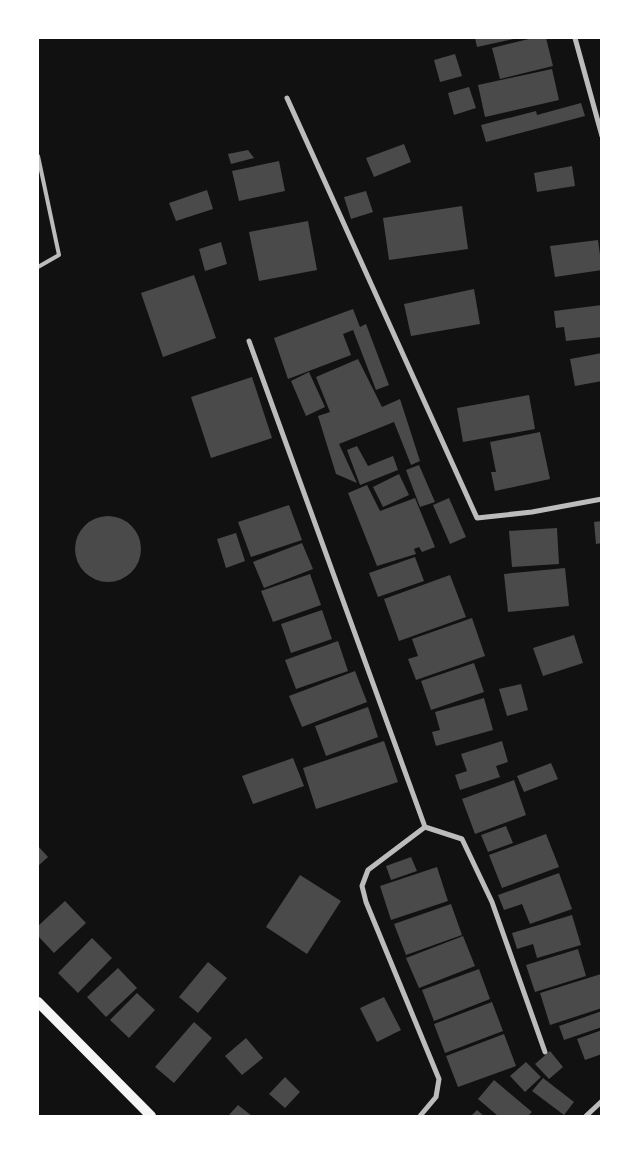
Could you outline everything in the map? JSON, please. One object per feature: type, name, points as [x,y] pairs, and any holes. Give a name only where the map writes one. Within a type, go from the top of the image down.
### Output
[{"type":"main road","points":[[38,1002],[151,1116]]},
{"type":"street","points":[[575,38],[602,136]]},
{"type":"street","points":[[287,98],[477,518],[532,512],[602,499]]},
{"type":"street","points":[[249,341],[425,827]]},
{"type":"street","points":[[425,827],[462,839],[492,902],[544,1052]]},
{"type":"street","points":[[420,1116],[436,1097],[439,1079],[366,902],[362,886],[368,870],[425,827]]},
{"type":"street","points":[[586,1116],[602,1101]]},
{"type":"lane","points":[[38,156],[59,255],[38,267]]},
{"type":"building","points":[[475,38],[518,38],[477,47]]},
{"type":"building","points":[[533,38],[546,38],[553,66],[500,79],[492,48]]},
{"type":"building","points":[[455,54],[462,76],[440,82],[434,60]]},
{"type":"building","points":[[552,69],[559,100],[485,117],[478,85]]},
{"type":"building","points":[[469,87],[476,108],[454,115],[448,93]]},
{"type":"building","points":[[581,103],[585,116],[486,142],[481,125],[536,111],[537,115]]},
{"type":"building","points":[[404,144],[411,162],[374,177],[366,158]]},
{"type":"building","points":[[248,150],[254,158],[231,164],[228,154]]},
{"type":"building","points":[[279,161],[285,191],[239,201],[232,171]]},
{"type":"building","points":[[572,166],[575,186],[537,192],[534,173]]},
{"type":"building","points":[[207,190],[213,209],[176,221],[169,203]]},
{"type":"building","points":[[366,191],[373,212],[351,219],[344,197]]},
{"type":"building","points":[[462,206],[468,249],[389,260],[383,218]]},
{"type":"building","points":[[308,221],[317,270],[259,281],[249,232]]},
{"type":"building","points":[[598,240],[602,270],[555,277],[550,246]]},
{"type":"building","points":[[221,242],[227,264],[205,271],[199,249]]},
{"type":"building","points":[[194,275],[216,338],[163,357],[141,293]]},
{"type":"building","points":[[474,289],[480,324],[411,336],[404,304]]},
{"type":"building","points":[[602,305],[602,337],[566,341],[564,327],[556,328],[554,311]]},
{"type":"building","points":[[353,309],[360,327],[366,324],[389,385],[376,390],[353,330],[343,334],[351,355],[288,379],[274,338]]},
{"type":"building","points":[[602,353],[602,381],[575,386],[570,359]]},
{"type":"building","points":[[358,359],[382,407],[400,399],[420,461],[411,465],[394,422],[339,444],[357,483],[336,474],[318,416],[330,412],[316,377]]},
{"type":"building","points":[[309,372],[325,407],[306,416],[291,381]]},
{"type":"building","points":[[252,377],[272,438],[211,458],[191,397]]},
{"type":"building","points":[[529,395],[535,429],[463,442],[457,408]]},
{"type":"building","points":[[540,432],[550,479],[495,491],[491,472],[496,472],[490,442]]},
{"type":"building","points":[[357,446],[368,466],[393,456],[398,470],[360,485],[347,450]]},
{"type":"building","points":[[419,465],[435,502],[420,507],[406,470]]},
{"type":"building","points":[[399,474],[409,495],[383,507],[373,487]]},
{"type":"building","points":[[367,485],[380,511],[415,498],[435,547],[422,552],[419,547],[414,549],[416,554],[377,566],[348,493]]},
{"type":"building","points":[[449,498],[466,537],[450,544],[433,505]]},
{"type":"building","points":[[289,505],[302,540],[251,557],[238,522]]},
{"type":"building","points":[[108,516],[120,519],[131,526],[138,537],[141,549],[138,561],[131,572],[120,579],[108,582],[96,579],[85,572],[78,561],[75,549],[78,537],[85,526],[96,519]]},
{"type":"building","points":[[602,521],[602,543],[596,544],[594,522]]},
{"type":"building","points":[[557,528],[559,564],[512,567],[509,531]]},
{"type":"building","points":[[236,533],[245,561],[226,568],[217,539]]},
{"type":"building","points":[[302,543],[313,569],[264,588],[253,562]]},
{"type":"building","points":[[415,557],[424,581],[378,597],[369,573]]},
{"type":"building","points":[[565,568],[569,606],[508,612],[504,574]]},
{"type":"building","points":[[310,574],[321,605],[273,622],[261,591]]},
{"type":"building","points":[[450,575],[466,617],[399,641],[384,599]]},
{"type":"building","points":[[322,610],[332,639],[291,653],[281,624]]},
{"type":"building","points":[[472,618],[485,656],[416,680],[408,659],[418,656],[412,639]]},
{"type":"building","points":[[574,635],[583,663],[543,676],[533,648]]},
{"type":"building","points":[[338,641],[348,671],[296,689],[285,660]]},
{"type":"building","points":[[474,663],[484,692],[431,710],[421,681]]},
{"type":"building","points":[[355,671],[367,702],[302,727],[289,696]]},
{"type":"building","points":[[521,684],[528,710],[507,716],[499,689]]},
{"type":"building","points":[[484,698],[493,730],[436,746],[432,732],[440,730],[435,712]]},
{"type":"building","points":[[368,707],[378,737],[326,756],[315,726]]},
{"type":"building","points":[[384,741],[398,782],[316,809],[303,768]]},
{"type":"building","points":[[502,741],[508,762],[496,766],[500,777],[460,790],[455,775],[467,771],[461,754]]},
{"type":"building","points":[[293,758],[304,786],[253,804],[242,776]]},
{"type":"building","points":[[551,763],[558,779],[524,792],[517,776]]},
{"type":"building","points":[[514,780],[526,815],[475,834],[462,799]]},
{"type":"building","points":[[506,826],[513,843],[488,852],[481,835]]},
{"type":"building","points":[[546,834],[559,867],[502,888],[489,855]]},
{"type":"building","points":[[38,846],[48,857],[38,866]]},
{"type":"building","points":[[411,857],[417,871],[391,880],[386,866]]},
{"type":"building","points":[[437,867],[448,901],[391,920],[380,886]]},
{"type":"building","points":[[559,873],[572,909],[530,924],[522,904],[504,910],[498,895]]},
{"type":"building","points":[[300,875],[341,901],[307,954],[266,927]]},
{"type":"building","points":[[65,901],[86,923],[54,953],[38,936],[38,926]]},
{"type":"building","points":[[451,904],[462,935],[406,955],[394,924]]},
{"type":"building","points":[[572,915],[581,945],[537,958],[533,944],[517,949],[512,933]]},
{"type":"building","points":[[463,936],[475,966],[419,988],[406,958]]},
{"type":"building","points":[[92,938],[112,958],[78,993],[58,973]]},
{"type":"building","points":[[578,949],[586,976],[535,992],[526,965]]},
{"type":"building","points":[[208,962],[227,978],[198,1013],[179,997]]},
{"type":"building","points":[[118,968],[137,988],[106,1017],[87,997]]},
{"type":"building","points":[[479,969],[490,999],[434,1021],[422,990]]},
{"type":"building","points":[[601,974],[602,1008],[550,1025],[540,993]]},
{"type":"building","points":[[137,993],[155,1010],[129,1038],[110,1020]]},
{"type":"building","points":[[384,997],[401,1030],[377,1042],[360,1008]]},
{"type":"building","points":[[492,1002],[503,1031],[445,1053],[434,1024]]},
{"type":"building","points":[[602,1011],[602,1027],[564,1040],[559,1026]]},
{"type":"building","points":[[194,1022],[212,1038],[174,1083],[155,1067]]},
{"type":"building","points":[[602,1030],[602,1054],[585,1060],[577,1039]]},
{"type":"building","points":[[504,1034],[516,1066],[458,1087],[446,1056]]},
{"type":"building","points":[[246,1038],[263,1058],[242,1075],[225,1056]]},
{"type":"building","points":[[550,1051],[563,1067],[549,1079],[535,1064]]},
{"type":"building","points":[[526,1062],[541,1077],[525,1092],[510,1076]]},
{"type":"building","points":[[285,1077],[300,1092],[285,1108],[269,1094]]},
{"type":"building","points":[[543,1078],[574,1102],[564,1115],[532,1091]]},
{"type":"building","points":[[494,1080],[532,1112],[528,1116],[498,1116],[478,1099]]},
{"type":"building","points":[[238,1105],[252,1116],[228,1116]]},
{"type":"building","points":[[477,1110],[484,1116],[471,1116]]}]
